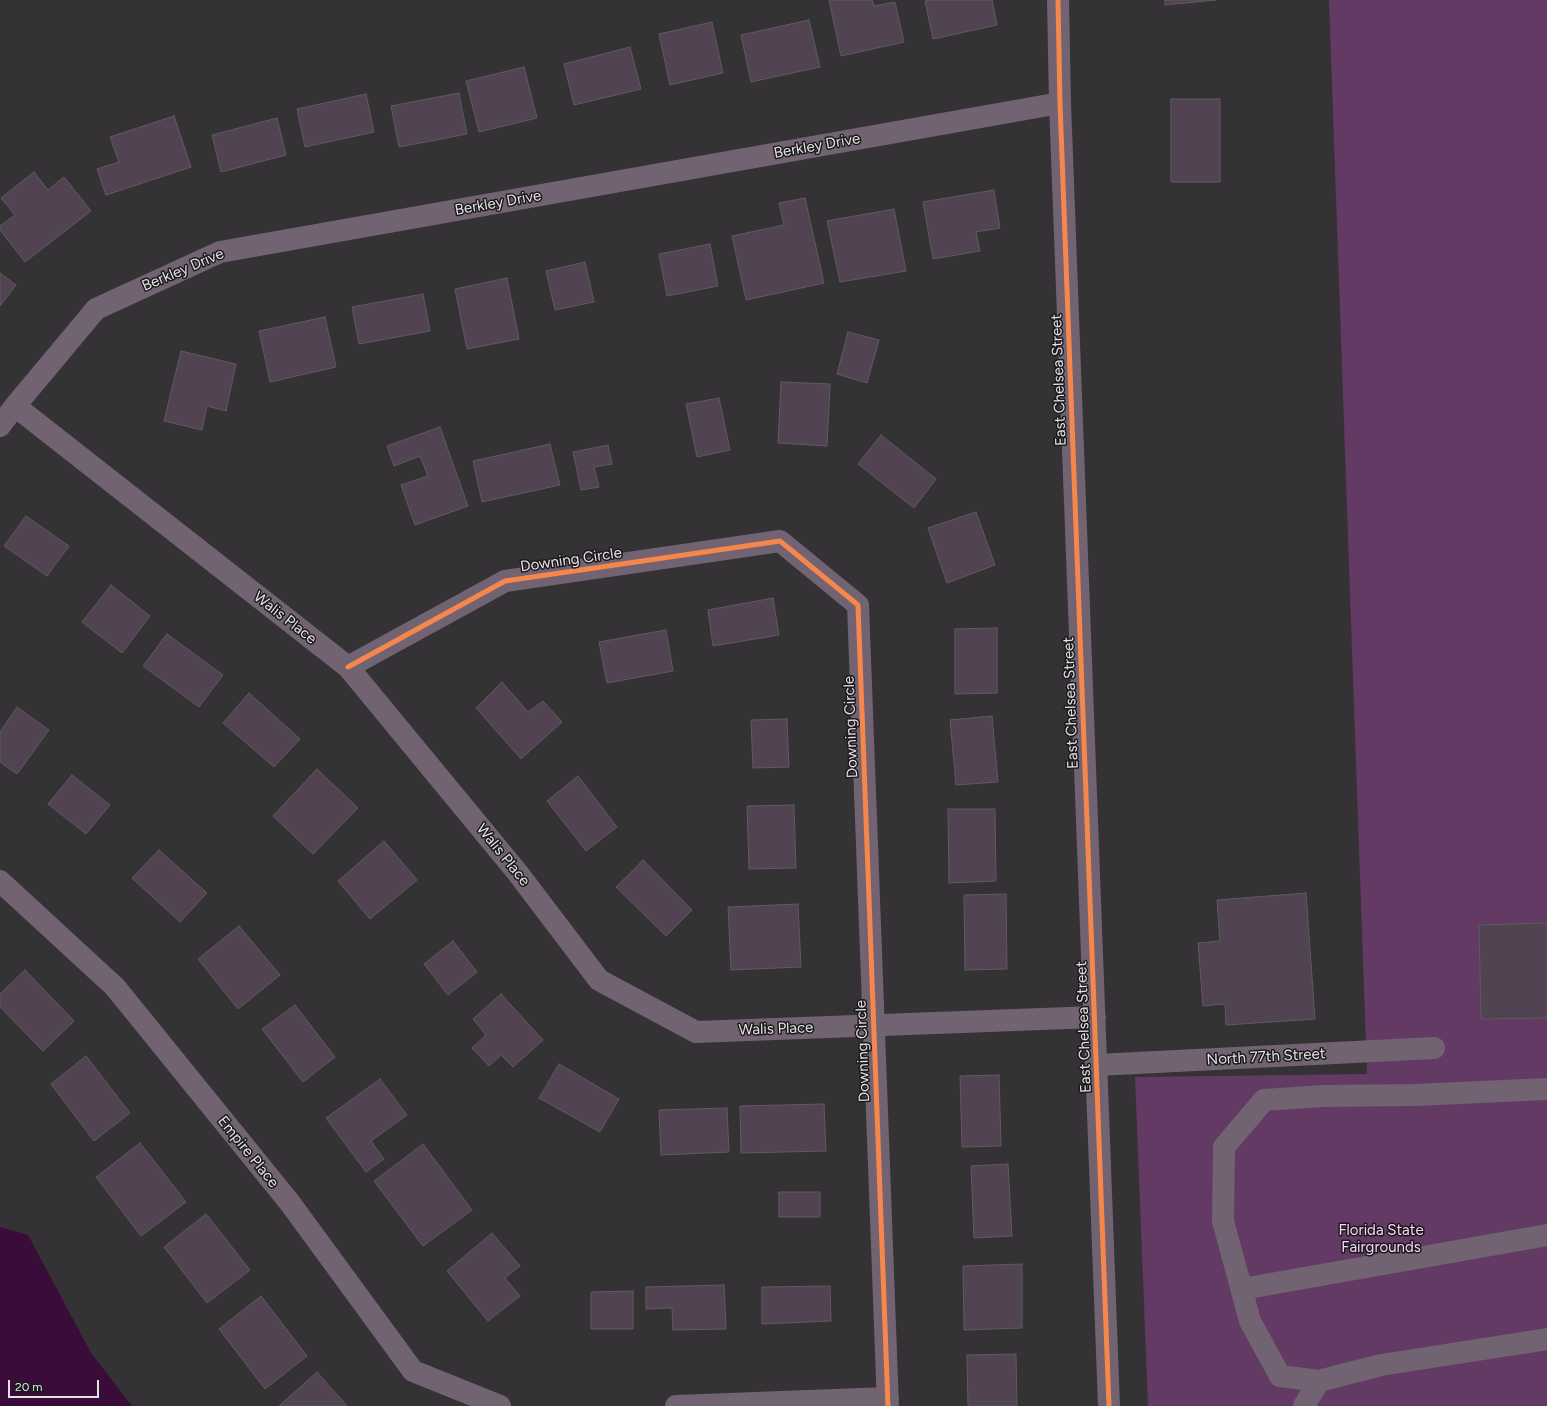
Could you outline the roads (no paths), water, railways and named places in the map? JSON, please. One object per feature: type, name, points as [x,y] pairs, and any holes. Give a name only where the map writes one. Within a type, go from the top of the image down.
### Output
[{"type":"street","name":"East Chelsea Street","points":[[1058,0],[1060,104],[1110,1406]]},
{"type":"street","name":"Berkley Drive","points":[[0,426],[96,308],[220,252],[1060,104]]},
{"type":"street","name":"Walis Place","points":[[15,406],[348,667],[517,872],[599,980],[696,1032],[1095,1017]]},
{"type":"street","name":"Downing Circle","points":[[348,667],[505,581],[780,541],[858,605],[888,1402]]},
{"type":"street","name":"Empire Place","points":[[0,881],[115,988],[290,1203],[413,1371],[500,1406]]},
{"type":"street","name":"North 77th Street","points":[[1097,1065],[1434,1048]]},
{"type":"street","points":[[1547,1089],[1415,1096],[1324,1096],[1264,1100],[1224,1147],[1223,1221],[1250,1321],[1280,1376],[1319,1382],[1381,1365],[1547,1339]]},
{"type":"street","points":[[1242,1289],[1547,1235]]},
{"type":"street","points":[[1304,1406],[1319,1382]]},
{"type":"street","points":[[676,1406],[888,1402]]},
{"type":"park label","name":"Florida State Fairgrounds","points":[[1381,1240]]}]
